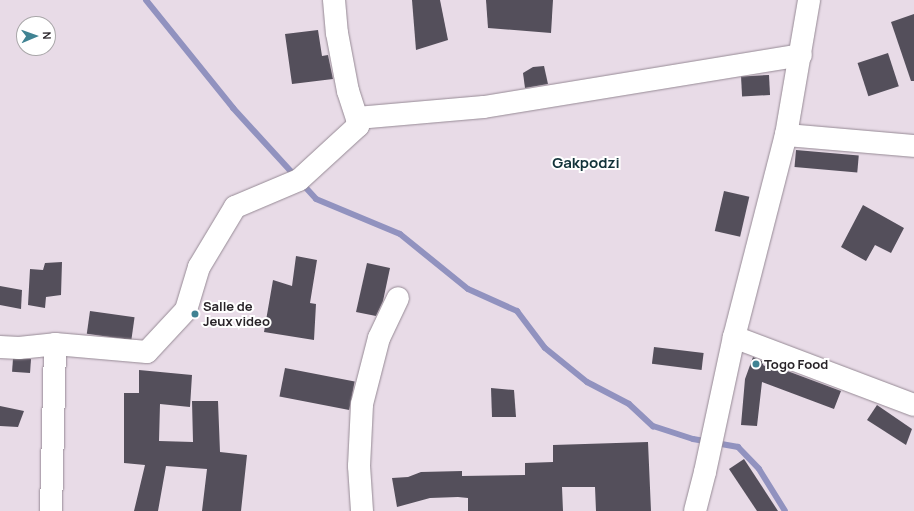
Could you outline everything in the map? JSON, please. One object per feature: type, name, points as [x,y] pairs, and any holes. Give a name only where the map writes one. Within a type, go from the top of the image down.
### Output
[{"type":"street","points":[[0,347],[19,348],[55,344],[147,352],[186,310],[199,267],[235,207],[299,180],[358,126],[357,118],[348,91],[337,33],[334,0]]},
{"type":"street","points":[[695,511],[705,472],[734,337],[786,135],[801,55],[809,0]]},
{"type":"street","points":[[357,118],[484,107],[801,55]]},
{"type":"street","points":[[786,135],[914,146]]},
{"type":"street","points":[[362,511],[359,466],[362,404],[378,338],[398,298]]},
{"type":"street","points":[[734,337],[914,405]]},
{"type":"street","points":[[51,511],[55,344]]},
{"type":"building","points":[[412,0],[440,0],[448,40],[416,50]]},
{"type":"building","points":[[486,0],[553,0],[551,33],[488,28]]},
{"type":"building","points":[[914,14],[914,81],[911,81],[891,22]]},
{"type":"building","points":[[318,30],[322,56],[328,55],[333,79],[292,84],[285,34]]},
{"type":"building","points":[[888,53],[899,86],[868,96],[858,63]]},
{"type":"building","points":[[544,66],[548,84],[525,88],[523,73],[533,67]]},
{"type":"building","points":[[769,75],[770,95],[742,96],[741,76]]},
{"type":"building","points":[[796,150],[859,155],[857,172],[795,167]]},
{"type":"building","points":[[724,191],[749,197],[740,237],[715,231]]},
{"type":"building","points":[[863,205],[904,228],[891,253],[875,245],[866,261],[841,247]]},
{"type":"building","points":[[296,256],[317,260],[310,303],[316,304],[314,340],[264,332],[273,280],[292,286]]},
{"type":"building","points":[[62,262],[61,295],[46,297],[45,308],[28,305],[30,269],[43,270],[45,263]]},
{"type":"building","points":[[367,263],[390,268],[383,301],[376,316],[356,312]]},
{"type":"building","points":[[0,286],[22,290],[21,309],[0,305]]},
{"type":"building","points":[[90,311],[135,317],[131,340],[87,334]]},
{"type":"building","points":[[654,347],[704,353],[702,370],[652,364]]},
{"type":"building","points":[[753,357],[764,362],[763,365],[765,366],[766,363],[841,391],[834,409],[762,382],[757,426],[741,425],[745,379]]},
{"type":"building","points":[[13,358],[31,359],[30,373],[12,372]]},
{"type":"building","points":[[285,368],[355,382],[349,410],[279,396]]},
{"type":"building","points":[[139,370],[192,375],[190,407],[160,404],[159,441],[193,442],[192,401],[218,401],[220,452],[247,455],[241,511],[202,511],[207,469],[166,466],[158,511],[134,511],[145,465],[124,463],[124,393],[139,393]]},
{"type":"building","points":[[491,388],[514,390],[516,417],[492,417]]},
{"type":"building","points":[[877,405],[912,429],[906,445],[867,420]]},
{"type":"building","points":[[0,406],[24,411],[18,427],[0,426]]},
{"type":"building","points":[[648,442],[651,511],[596,511],[595,487],[562,487],[563,511],[468,511],[468,498],[458,497],[430,498],[397,507],[392,478],[408,477],[421,472],[462,471],[462,476],[525,475],[525,463],[553,462],[553,445]]},
{"type":"building","points":[[744,459],[778,511],[757,511],[729,469]]},
{"type":"waterway","points":[[146,0],[233,108],[316,199],[400,234],[468,289],[517,311],[545,348],[587,382],[629,404],[653,426],[693,439],[738,447],[759,469],[785,511]]},
{"type":"place","name":"Salle de Jeux video","points":[[195,314]]},
{"type":"place","name":"Togo Food","points":[[756,364]]},
{"type":"district","name":"Gakpodzi","points":[[586,163]]}]
